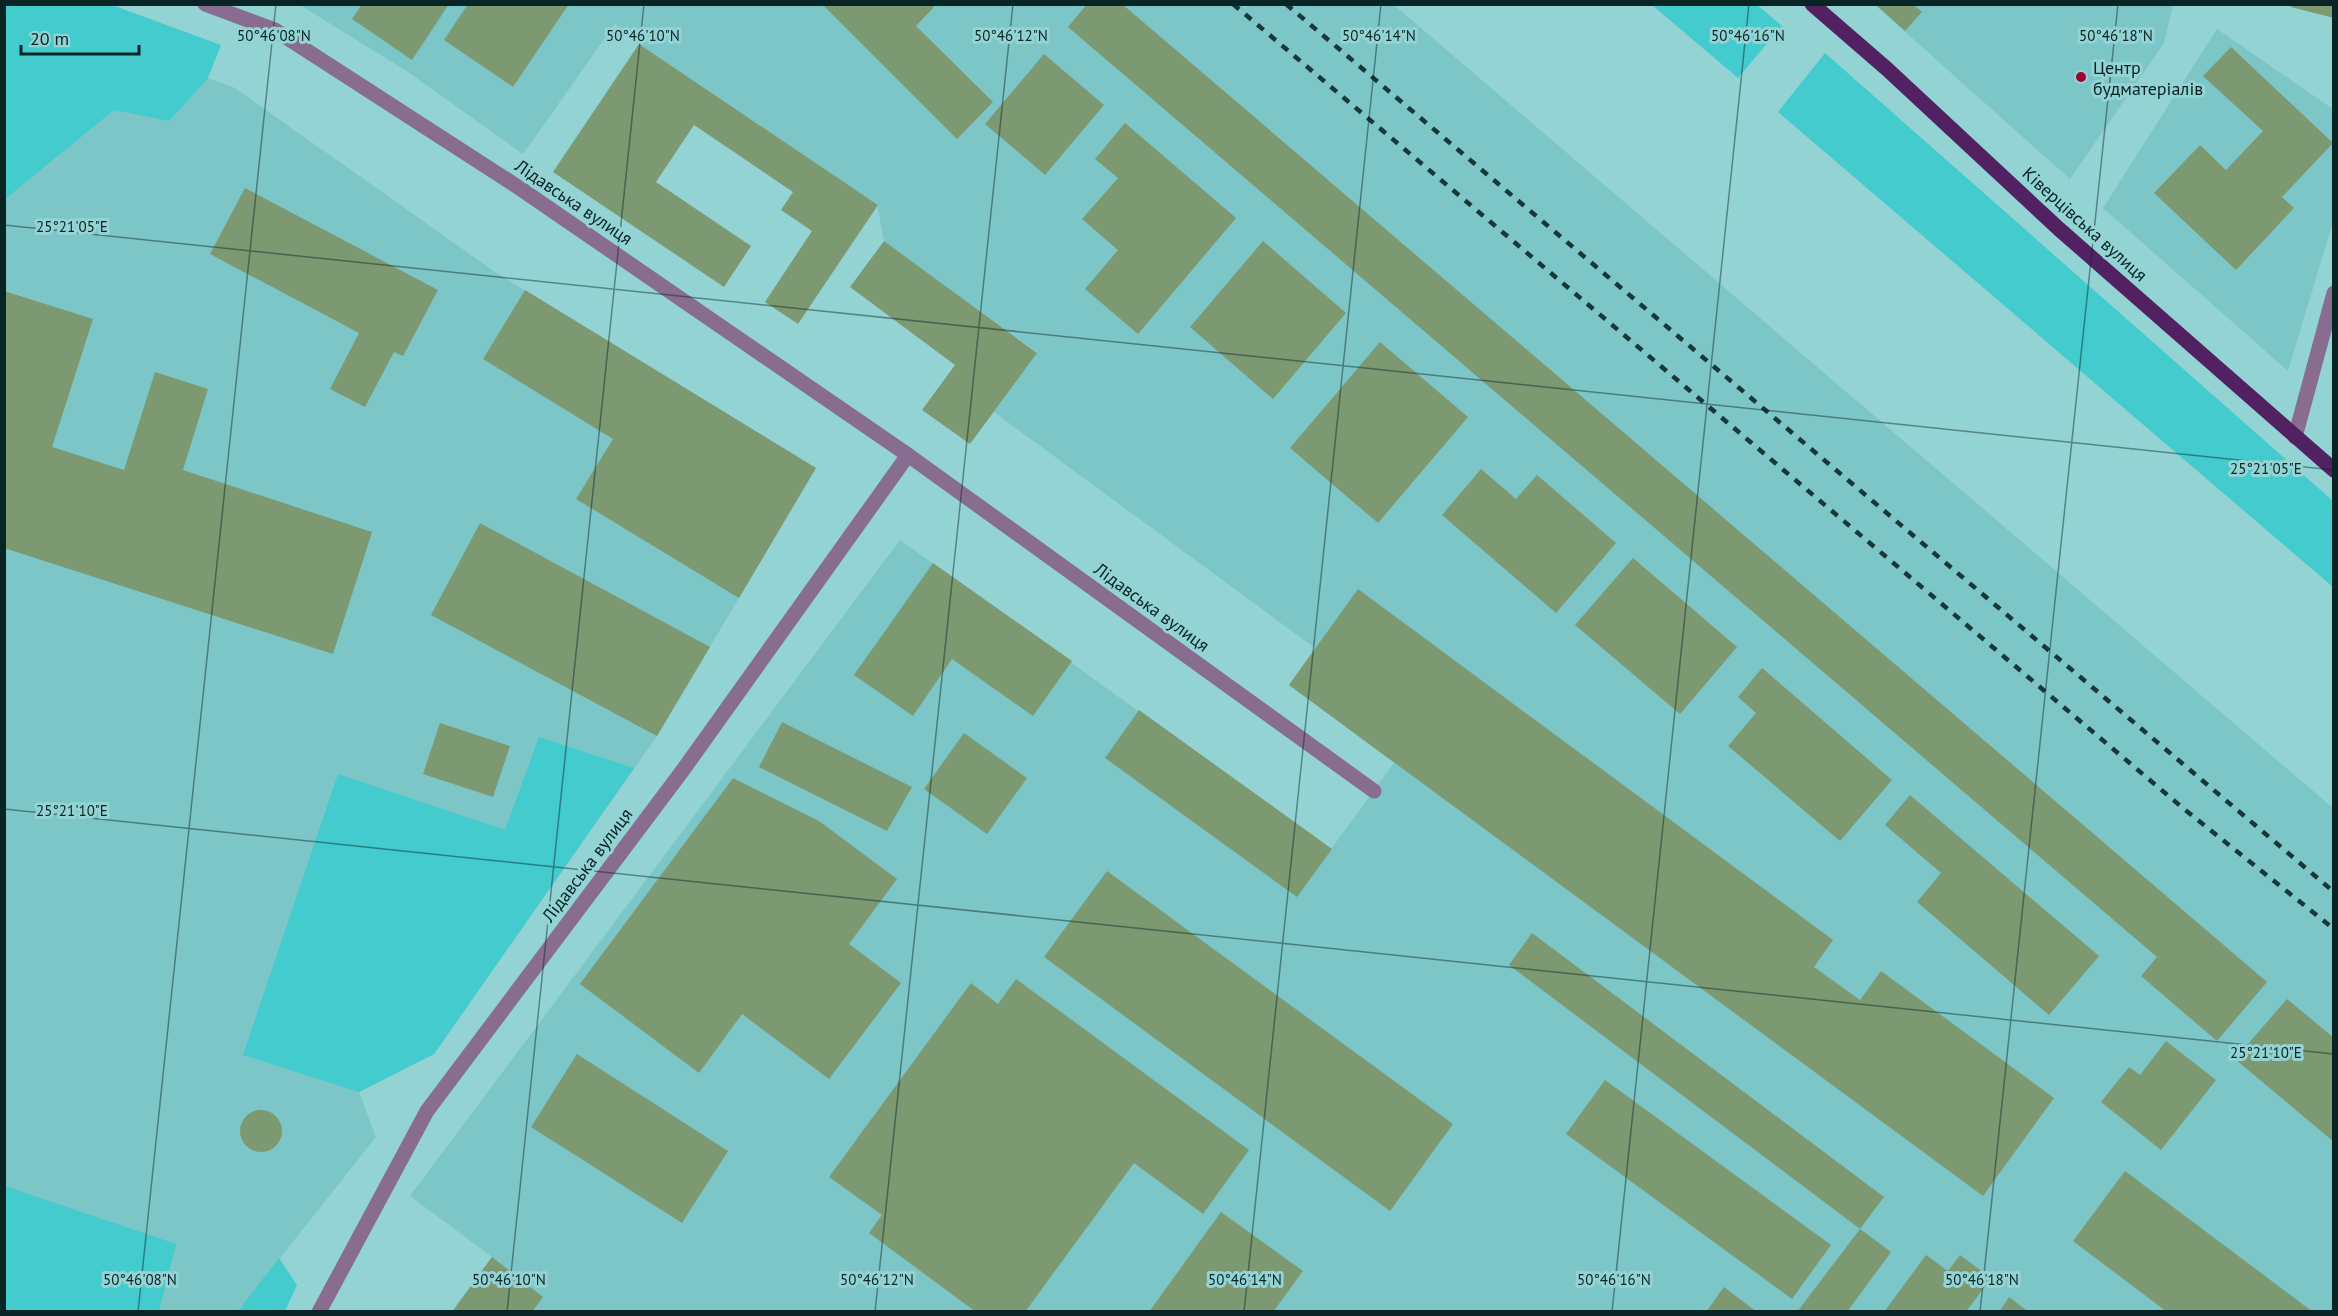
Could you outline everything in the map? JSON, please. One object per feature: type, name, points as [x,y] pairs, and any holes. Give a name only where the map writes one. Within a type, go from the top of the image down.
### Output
[{"type":"main road","name":"Ківерцівська вулиця","points":[[1812,4],[1887,69],[2059,229],[2334,470]]},
{"type":"street","name":"Лідавська вулиця","points":[[205,4],[275,30],[518,187],[908,454],[1374,791]]},
{"type":"street","points":[[2295,437],[2334,293]]},
{"type":"street","name":"Лідавська вулиця","points":[[319,1311],[428,1111],[683,770],[908,454]]},
{"type":"shaded area","points":[[5,4],[112,5],[221,45],[208,78],[169,121],[114,110],[5,199]]},
{"type":"shaded area","points":[[9,4],[235,88],[498,274],[816,468],[657,736],[434,1054],[359,1092],[376,1137],[238,1311],[5,1312],[4,5]]},
{"type":"shaded area","points":[[300,5],[1394,5],[2333,808],[2333,1311],[452,1311],[492,1257],[410,1196],[900,540],[1331,849],[1394,763],[1289,685],[1315,648],[994,412],[1037,352],[884,241],[877,204],[639,44],[615,24],[523,154],[405,70]]},
{"type":"shaded area","points":[[1652,5],[1757,5],[1782,26],[1738,78]]},
{"type":"shaded area","name":"Центр будматеріалів","points":[[1875,5],[2173,5],[2164,43],[2070,179]]},
{"type":"shaded area","points":[[2217,29],[2333,109],[2333,222],[2288,371],[2103,208]]},
{"type":"shaded area","points":[[1825,53],[2333,501],[2333,587],[1778,112]]},
{"type":"shaded area","points":[[539,737],[634,768],[434,1054],[359,1092],[243,1055],[338,774],[505,830]]},
{"type":"shaded area","points":[[5,1186],[176,1244],[159,1311],[5,1311]]},
{"type":"shaded area","points":[[279,1258],[297,1285],[285,1311],[238,1311]]},
{"type":"building","points":[[362,4],[449,4],[412,60],[352,19]]},
{"type":"building","points":[[468,4],[569,4],[513,87],[444,40]]},
{"type":"building","points":[[822,4],[931,4],[934,7],[916,26],[993,102],[957,139]]},
{"type":"building","points":[[1087,4],[1122,4],[2267,982],[2217,1041],[2141,976],[2157,957],[1068,27]]},
{"type":"building","points":[[1875,4],[1913,4],[1922,12],[1905,31]]},
{"type":"building","points":[[2291,4],[2334,4],[2334,18],[2291,7]]},
{"type":"building","points":[[639,44],[878,205],[798,324],[765,302],[812,231],[781,210],[793,192],[694,125],[656,182],[751,246],[724,287],[553,172]]},
{"type":"building","points":[[2231,47],[2333,143],[2282,197],[2294,208],[2236,270],[2154,193],[2200,145],[2226,170],[2263,131],[2203,76]]},
{"type":"building","points":[[1044,54],[1104,105],[1045,175],[985,124]]},
{"type":"building","points":[[1125,123],[1236,218],[1138,334],[1085,289],[1118,250],[1082,219],[1118,178],[1095,159]]},
{"type":"building","points":[[245,188],[438,290],[403,356],[394,352],[365,407],[330,389],[359,333],[210,254]]},
{"type":"building","points":[[884,241],[1037,353],[970,444],[922,410],[955,365],[850,287]]},
{"type":"building","points":[[1263,241],[1346,313],[1273,399],[1190,327]]},
{"type":"building","points":[[525,290],[816,468],[739,598],[576,499],[613,439],[483,359]]},
{"type":"building","points":[[4,291],[93,319],[52,447],[124,470],[155,372],[208,389],[183,470],[372,532],[333,654],[4,548]]},
{"type":"building","points":[[1380,342],[1468,417],[1378,523],[1290,448]]},
{"type":"building","points":[[1481,469],[1516,499],[1537,475],[1616,543],[1556,613],[1442,515]]},
{"type":"building","points":[[480,523],[710,647],[657,736],[431,615]]},
{"type":"building","points":[[1633,558],[1737,647],[1680,714],[1575,625]]},
{"type":"building","points":[[933,563],[1072,661],[1033,716],[952,659],[913,716],[854,675]]},
{"type":"building","points":[[1358,589],[1833,940],[1814,967],[1860,1000],[1881,971],[2054,1098],[1983,1196],[1289,685]]},
{"type":"building","points":[[1762,668],[1892,780],[1840,841],[1728,746],[1756,713],[1738,697]]},
{"type":"building","points":[[1139,710],[1332,849],[1297,897],[1105,758]]},
{"type":"building","points":[[782,722],[912,787],[887,831],[759,767]]},
{"type":"building","points":[[440,723],[510,746],[493,797],[423,774]]},
{"type":"building","points":[[964,733],[1027,778],[987,834],[924,789]]},
{"type":"building","points":[[733,778],[819,821],[897,879],[849,944],[901,983],[829,1079],[742,1014],[699,1073],[580,984]]},
{"type":"building","points":[[1910,795],[2099,956],[2049,1015],[1917,902],[1941,873],[1885,825]]},
{"type":"building","points":[[1107,871],[1453,1124],[1390,1211],[1044,957]]},
{"type":"building","points":[[1532,933],[1884,1197],[1860,1229],[1509,965]]},
{"type":"building","points":[[1016,979],[1249,1150],[1203,1214],[1134,1163],[1025,1312],[976,1312],[869,1233],[882,1215],[829,1177],[971,983],[998,1004]]},
{"type":"building","points":[[2287,999],[2334,1038],[2334,1142],[2235,1059]]},
{"type":"building","points":[[2166,1041],[2216,1080],[2161,1150],[2101,1102],[2129,1067],[2140,1075]]},
{"type":"building","points":[[577,1054],[728,1151],[682,1223],[531,1127]]},
{"type":"building","points":[[1605,1080],[1831,1245],[1792,1299],[1566,1134]]},
{"type":"building","points":[[261,1110],[269,1111],[276,1116],[281,1123],[281,1139],[276,1146],[269,1151],[261,1152],[253,1151],[246,1146],[241,1139],[240,1131],[241,1123],[246,1116],[253,1111]]},
{"type":"building","points":[[2125,1171],[2313,1312],[2167,1312],[2073,1241]]},
{"type":"building","points":[[1221,1212],[1303,1271],[1273,1312],[1149,1312]]},
{"type":"building","points":[[1860,1229],[1891,1252],[1847,1312],[1797,1312]]},
{"type":"building","points":[[1926,1255],[1948,1271],[1960,1255],[1991,1278],[1966,1312],[1884,1312]]},
{"type":"building","points":[[492,1257],[543,1297],[532,1312],[452,1312]]},
{"type":"building","points":[[1724,1287],[1757,1312],[1706,1312]]},
{"type":"building","points":[[2009,1297],[2029,1312],[1999,1312]]},
{"type":"railway","points":[[1233,4],[2184,809],[2334,929]]},
{"type":"railway","points":[[1286,4],[2334,892]]},
{"type":"place","name":"Центр будматеріалів","points":[[2081,77]]}]
